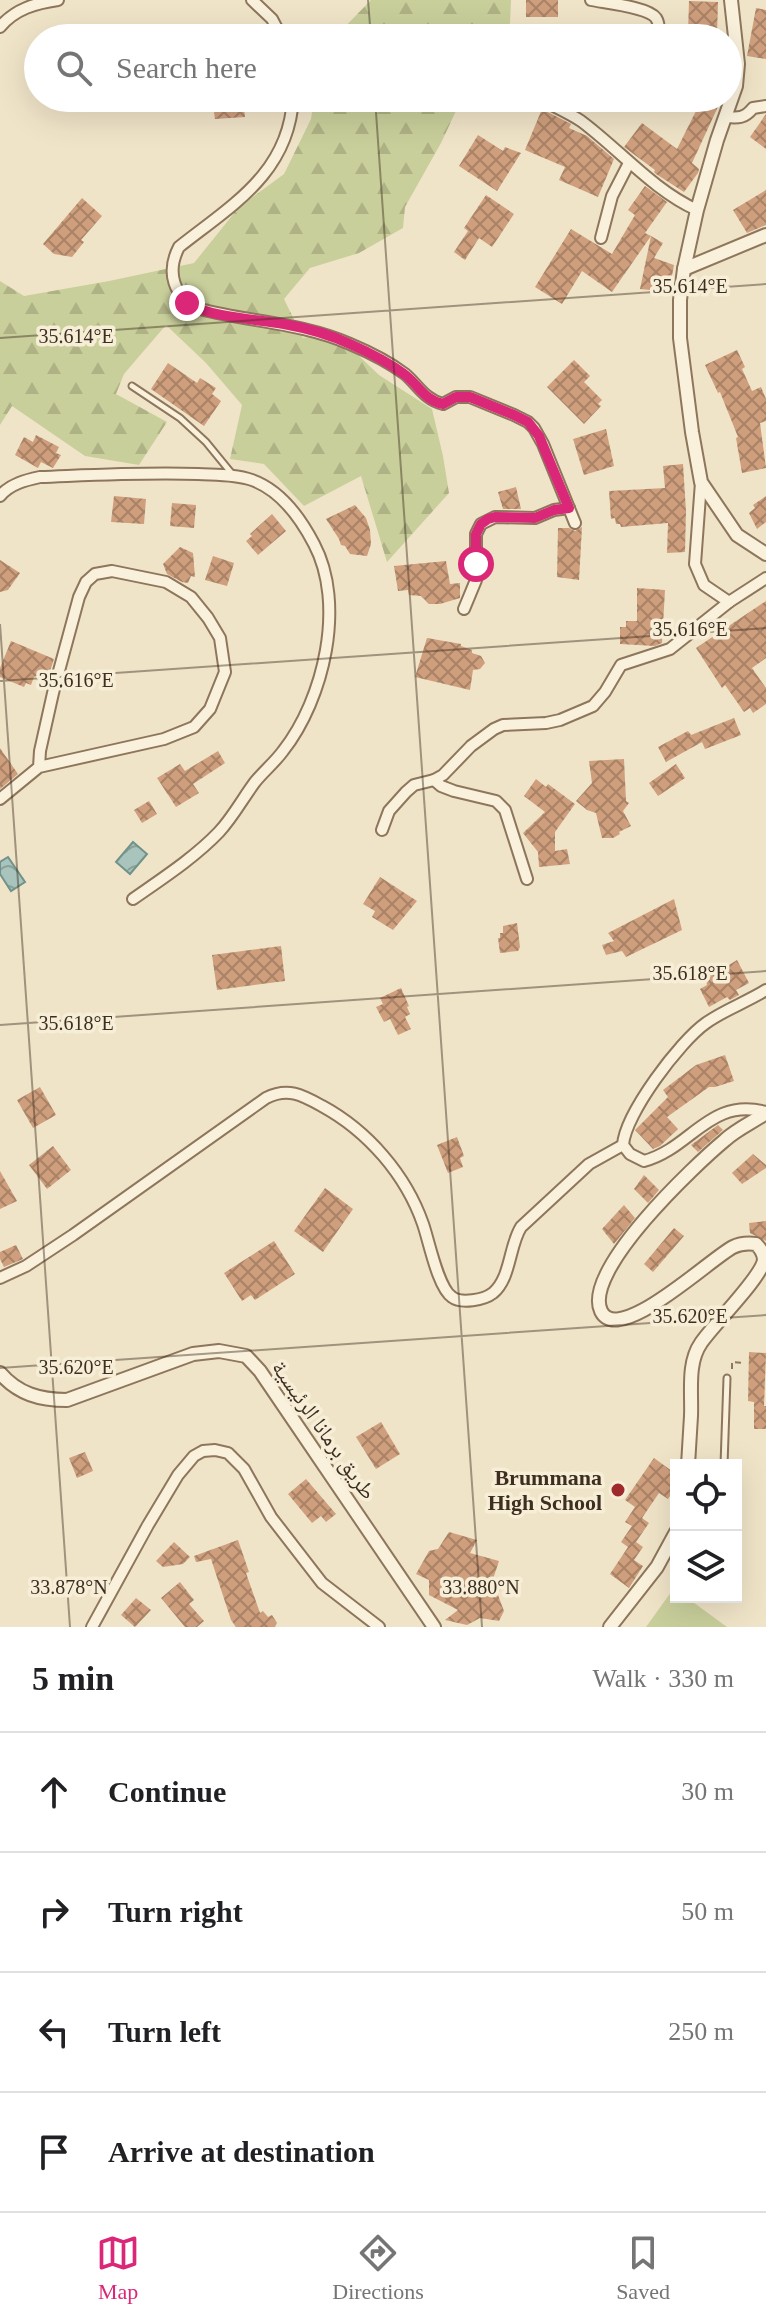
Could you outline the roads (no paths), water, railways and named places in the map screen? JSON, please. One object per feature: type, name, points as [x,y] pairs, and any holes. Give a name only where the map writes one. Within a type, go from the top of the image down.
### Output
[{"type":"street","points":[[0,27],[22,9],[58,0]]},
{"type":"street","points":[[252,0],[275,24]]},
{"type":"street","points":[[591,0],[646,11],[658,24]]},
{"type":"street","points":[[731,0],[732,24]]},
{"type":"street","points":[[725,117],[740,118],[753,108],[766,106]]},
{"type":"street","points":[[290,112],[286,136],[271,167],[248,193],[179,247],[172,272],[178,292],[187,303],[200,309],[307,329],[348,343],[406,375],[434,402],[443,404],[456,397],[470,397],[521,418],[539,436],[575,523]]},
{"type":"street","points":[[564,112],[579,120],[677,199],[697,210]]},
{"type":"street","points":[[727,112],[697,210],[684,269],[680,338],[701,482],[695,564],[704,585],[729,602]]},
{"type":"street","points":[[601,238],[612,196],[629,163]]},
{"type":"street","points":[[684,269],[766,235]]},
{"type":"street","points":[[0,496],[24,481],[40,477],[159,473],[233,476],[254,480],[275,493],[302,522],[320,555],[328,581],[329,628],[320,675],[305,715],[285,749],[258,779],[220,831],[181,865],[133,899]]},
{"type":"street","points":[[701,482],[737,535],[766,554]]},
{"type":"street","points":[[464,609],[476,580],[476,534],[481,524],[495,517],[535,518],[569,508]]},
{"type":"street","points":[[0,799],[39,767],[164,739],[194,727],[210,709],[225,672],[220,638],[191,597],[166,582],[112,571],[95,574],[86,582],[79,597],[53,693],[39,767]]},
{"type":"street","points":[[382,830],[397,800],[414,785],[443,775],[471,746],[494,729],[503,725],[560,720],[593,706],[621,665],[670,649],[729,602],[766,578]]},
{"type":"street","points":[[434,780],[454,791],[496,801],[505,810],[527,879]]},
{"type":"street","points":[[766,990],[707,1022],[689,1037],[629,1121],[623,1145],[630,1154],[644,1161],[671,1150],[725,1111],[753,1108],[766,1112]]},
{"type":"street","points":[[0,1278],[26,1266],[104,1214],[266,1098],[286,1091],[298,1093],[347,1121],[387,1161],[411,1197],[423,1223],[437,1272],[447,1292],[459,1300],[490,1296],[502,1280],[521,1227],[589,1164],[623,1145]]},
{"type":"street","points":[[688,1459],[695,1353],[760,1270],[765,1260],[763,1251],[756,1244],[734,1246],[665,1297],[628,1319],[616,1322],[603,1316],[598,1299],[600,1287],[605,1273],[654,1209],[727,1138],[766,1112]]},
{"type":"street","name":"طريق برمانا الرئيسية","points":[[0,1373],[18,1391],[50,1400],[67,1400],[193,1354],[219,1351],[246,1356],[269,1384],[434,1627]]},
{"type":"street","points":[[92,1627],[178,1475],[194,1456],[215,1450],[228,1453],[244,1469],[271,1517],[322,1583],[379,1627]]},
{"type":"street","points":[[610,1627],[657,1567],[670,1543]]},
{"type":"lane","points":[[132,386],[180,418],[206,442],[233,476]]},
{"type":"lane","points":[[724,1459],[727,1378]]},
{"type":"water","points":[[133,842],[147,854],[130,874],[116,862]]},
{"type":"water","points":[[8,857],[25,882],[11,891],[0,874],[0,862]]},
{"type":"place","name":"Brummana High School","points":[[618,1490]]}]
